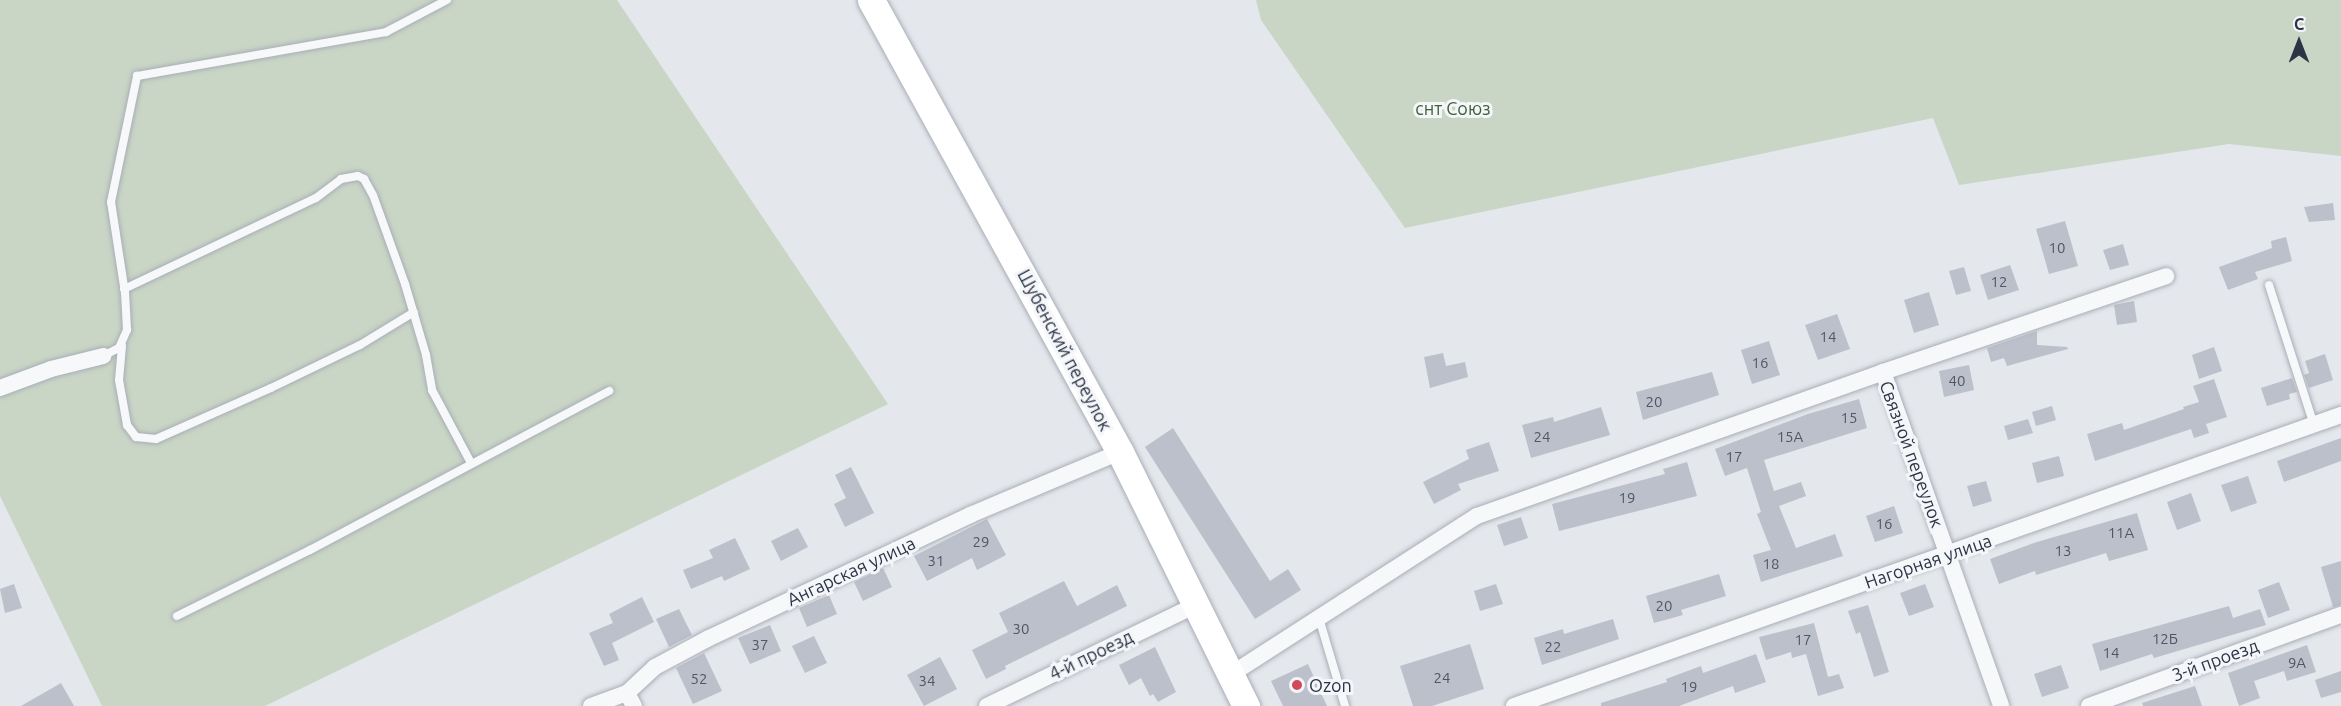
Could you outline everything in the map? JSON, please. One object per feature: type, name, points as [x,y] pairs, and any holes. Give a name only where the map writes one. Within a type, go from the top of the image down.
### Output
[{"type":"main road","name":"Шубенский переулок","points":[[871,0],[1120,452],[1246,706]]},
{"type":"street","points":[[1230,675],[1477,516],[1883,372],[2166,276]]},
{"type":"street","points":[[0,388],[51,369],[103,356]]},
{"type":"street","name":"Связной переулок","points":[[1883,372],[2001,706]]},
{"type":"street","name":"Нагорная улица","points":[[1514,706],[2341,416]]},
{"type":"street","name":"Ангарская улица","points":[[591,706],[630,699],[655,667],[710,638],[970,515],[1120,452]]},
{"type":"street","name":"4-й проезд","points":[[987,706],[1196,605]]},
{"type":"street","name":"3-й проезд","points":[[2089,706],[2341,615]]},
{"type":"lane","points":[[414,312],[360,345],[261,393],[156,439],[136,437],[127,425],[119,380],[127,322],[111,202],[137,76],[386,32],[447,0]]},
{"type":"lane","points":[[124,289],[316,198],[341,179],[358,176],[364,179],[373,195],[414,312],[432,390],[471,463]]},
{"type":"lane","points":[[2269,285],[2314,425]]},
{"type":"lane","points":[[103,356],[114,353],[123,342]]},
{"type":"lane","points":[[177,616],[310,550],[609,391]]},
{"type":"lane","points":[[1319,618],[1345,706]]},
{"type":"green space","points":[[0,0],[617,0],[888,404],[265,706],[102,706],[0,496]]},
{"type":"green space","name":"снт Союз","points":[[1256,0],[2341,0],[2341,156],[2229,144],[1959,185],[1933,118],[1405,228],[1261,20]]},
{"type":"building","points":[[2333,203],[2335,220],[2309,222],[2304,207]]},
{"type":"building","points":[[2065,221],[2078,266],[2049,274],[2036,229]]},
{"type":"building","points":[[2286,237],[2292,261],[2255,272],[2258,279],[2228,290],[2219,267],[2272,248],[2271,241]]},
{"type":"building","points":[[2123,244],[2129,265],[2110,270],[2103,250]]},
{"type":"building","points":[[2010,265],[2019,290],[1988,300],[1980,275]]},
{"type":"building","points":[[1964,267],[1971,291],[1956,295],[1949,271]]},
{"type":"building","points":[[1929,292],[1939,325],[1914,333],[1904,300]]},
{"type":"building","points":[[2134,301],[2137,322],[2117,325],[2114,305]]},
{"type":"building","points":[[1837,314],[1850,349],[1818,360],[1805,325]]},
{"type":"building","points":[[2037,331],[2037,345],[2067,347],[2068,349],[2007,366],[2004,358],[1991,362],[1987,348]]},
{"type":"building","points":[[1769,341],[1780,375],[1752,384],[1741,350]]},
{"type":"building","points":[[2214,347],[2222,371],[2199,379],[2192,355]]},
{"type":"building","points":[[1443,353],[1446,366],[1465,362],[1468,377],[1430,388],[1424,357]]},
{"type":"building","points":[[2325,354],[2333,380],[2309,388],[2304,375],[2309,373],[2305,361]]},
{"type":"building","points":[[1969,365],[1974,390],[1944,397],[1939,371]]},
{"type":"building","points":[[1712,372],[1719,395],[1643,420],[1636,392]]},
{"type":"building","points":[[2292,378],[2297,392],[2289,394],[2290,399],[2267,406],[2261,388]]},
{"type":"building","points":[[2214,379],[2227,417],[2206,424],[2209,433],[2194,438],[2191,429],[2095,461],[2087,434],[2122,423],[2124,430],[2184,409],[2183,407],[2199,402],[2193,386]]},
{"type":"building","points":[[1859,399],[1867,428],[1764,460],[1774,491],[1801,482],[1806,496],[1779,506],[1796,548],[1835,534],[1843,556],[1761,582],[1753,555],[1771,550],[1757,514],[1761,512],[1747,468],[1725,476],[1715,449],[1808,414]]},
{"type":"building","points":[[2052,406],[2056,420],[2036,426],[2032,412]]},
{"type":"building","points":[[1601,407],[1610,435],[1531,458],[1522,425],[1553,417],[1554,422]]},
{"type":"building","points":[[2028,419],[2033,433],[2008,440],[2004,426]]},
{"type":"building","points":[[1173,428],[1270,581],[1288,569],[1301,590],[1255,619],[1145,447]]},
{"type":"building","points":[[2341,438],[2341,461],[2284,482],[2277,461]]},
{"type":"building","points":[[1489,442],[1499,471],[1458,484],[1461,490],[1434,504],[1423,482],[1469,459],[1466,450]]},
{"type":"building","points":[[2059,456],[2064,476],[2037,483],[2032,463]]},
{"type":"building","points":[[1687,462],[1697,496],[1559,531],[1552,504],[1665,474],[1663,469]]},
{"type":"building","points":[[851,467],[874,513],[845,527],[834,504],[846,498],[835,475]]},
{"type":"building","points":[[2248,476],[2257,503],[2231,512],[2221,485]]},
{"type":"building","points":[[1986,481],[1992,501],[1973,507],[1967,486]]},
{"type":"building","points":[[2191,493],[2201,521],[2177,530],[2167,502]]},
{"type":"building","points":[[1894,506],[1903,533],[1875,542],[1866,516]]},
{"type":"building","points":[[2137,513],[2148,550],[2109,561],[2106,553],[2036,575],[2035,571],[1999,584],[1990,559],[2037,542]]},
{"type":"building","points":[[1521,517],[1528,538],[1504,546],[1497,525]]},
{"type":"building","points":[[987,519],[1006,555],[977,570],[972,558],[927,581],[914,556]]},
{"type":"building","points":[[798,528],[808,547],[781,561],[771,541]]},
{"type":"building","points":[[735,538],[750,569],[724,581],[722,576],[691,589],[683,570],[713,558],[709,550]]},
{"type":"building","points":[[2341,561],[2341,605],[2333,607],[2321,567]]},
{"type":"building","points":[[883,568],[892,587],[863,601],[854,582]]},
{"type":"building","points":[[1719,574],[1726,596],[1681,610],[1683,615],[1654,623],[1646,596]]},
{"type":"building","points":[[1064,581],[1077,606],[1117,585],[1127,606],[1005,666],[1006,669],[986,679],[972,650],[1008,632],[999,613]]},
{"type":"building","points":[[2279,582],[2290,610],[2268,618],[2258,590]]},
{"type":"building","points":[[14,584],[22,608],[5,613],[0,589]]},
{"type":"building","points":[[1496,584],[1503,604],[1480,611],[1474,591]]},
{"type":"building","points":[[1925,584],[1934,607],[1909,616],[1900,593]]},
{"type":"building","points":[[829,595],[837,614],[807,627],[799,608]]},
{"type":"building","points":[[642,597],[654,622],[612,643],[619,660],[604,666],[589,633],[613,623],[609,614]]},
{"type":"building","points":[[1868,605],[1889,672],[1874,677],[1860,632],[1856,634],[1848,611]]},
{"type":"building","points":[[2229,606],[2233,618],[2260,609],[2266,625],[2154,658],[2152,654],[2100,671],[2092,644]]},
{"type":"building","points":[[679,609],[692,635],[669,647],[656,619]]},
{"type":"building","points":[[1613,619],[1619,639],[1542,665],[1534,638],[1563,629],[1564,634]]},
{"type":"building","points":[[1814,623],[1828,677],[1839,674],[1844,688],[1818,696],[1806,654],[1792,658],[1791,652],[1766,660],[1759,637]]},
{"type":"building","points":[[770,625],[781,651],[750,664],[738,638]]},
{"type":"building","points":[[814,636],[827,663],[805,673],[792,646]]},
{"type":"building","points":[[1470,644],[1484,689],[1432,706],[1413,706],[1400,666]]},
{"type":"building","points":[[2307,645],[2316,672],[2287,681],[2284,671],[2254,681],[2260,698],[2239,706],[2228,673]]},
{"type":"building","points":[[1155,647],[1176,692],[1158,702],[1153,694],[1150,696],[1141,678],[1129,685],[1119,665]]},
{"type":"building","points":[[704,653],[722,691],[693,704],[676,668]]},
{"type":"building","points":[[1756,654],[1766,682],[1735,693],[1733,686],[1679,706],[1601,706],[1601,703],[1667,682],[1666,679],[1701,666],[1703,673]]},
{"type":"building","points":[[940,657],[957,689],[924,706],[907,675]]},
{"type":"building","points":[[1308,664],[1327,706],[1283,706],[1271,681]]},
{"type":"building","points":[[2061,665],[2069,688],[2042,697],[2034,674]]},
{"type":"building","points":[[2341,671],[2341,692],[2321,698],[2315,680]]},
{"type":"building","points":[[61,683],[74,706],[21,706]]},
{"type":"building","points":[[2195,686],[2202,706],[2143,706],[2142,703]]},
{"type":"place","name":"Ozon","points":[[1297,685]]}]
